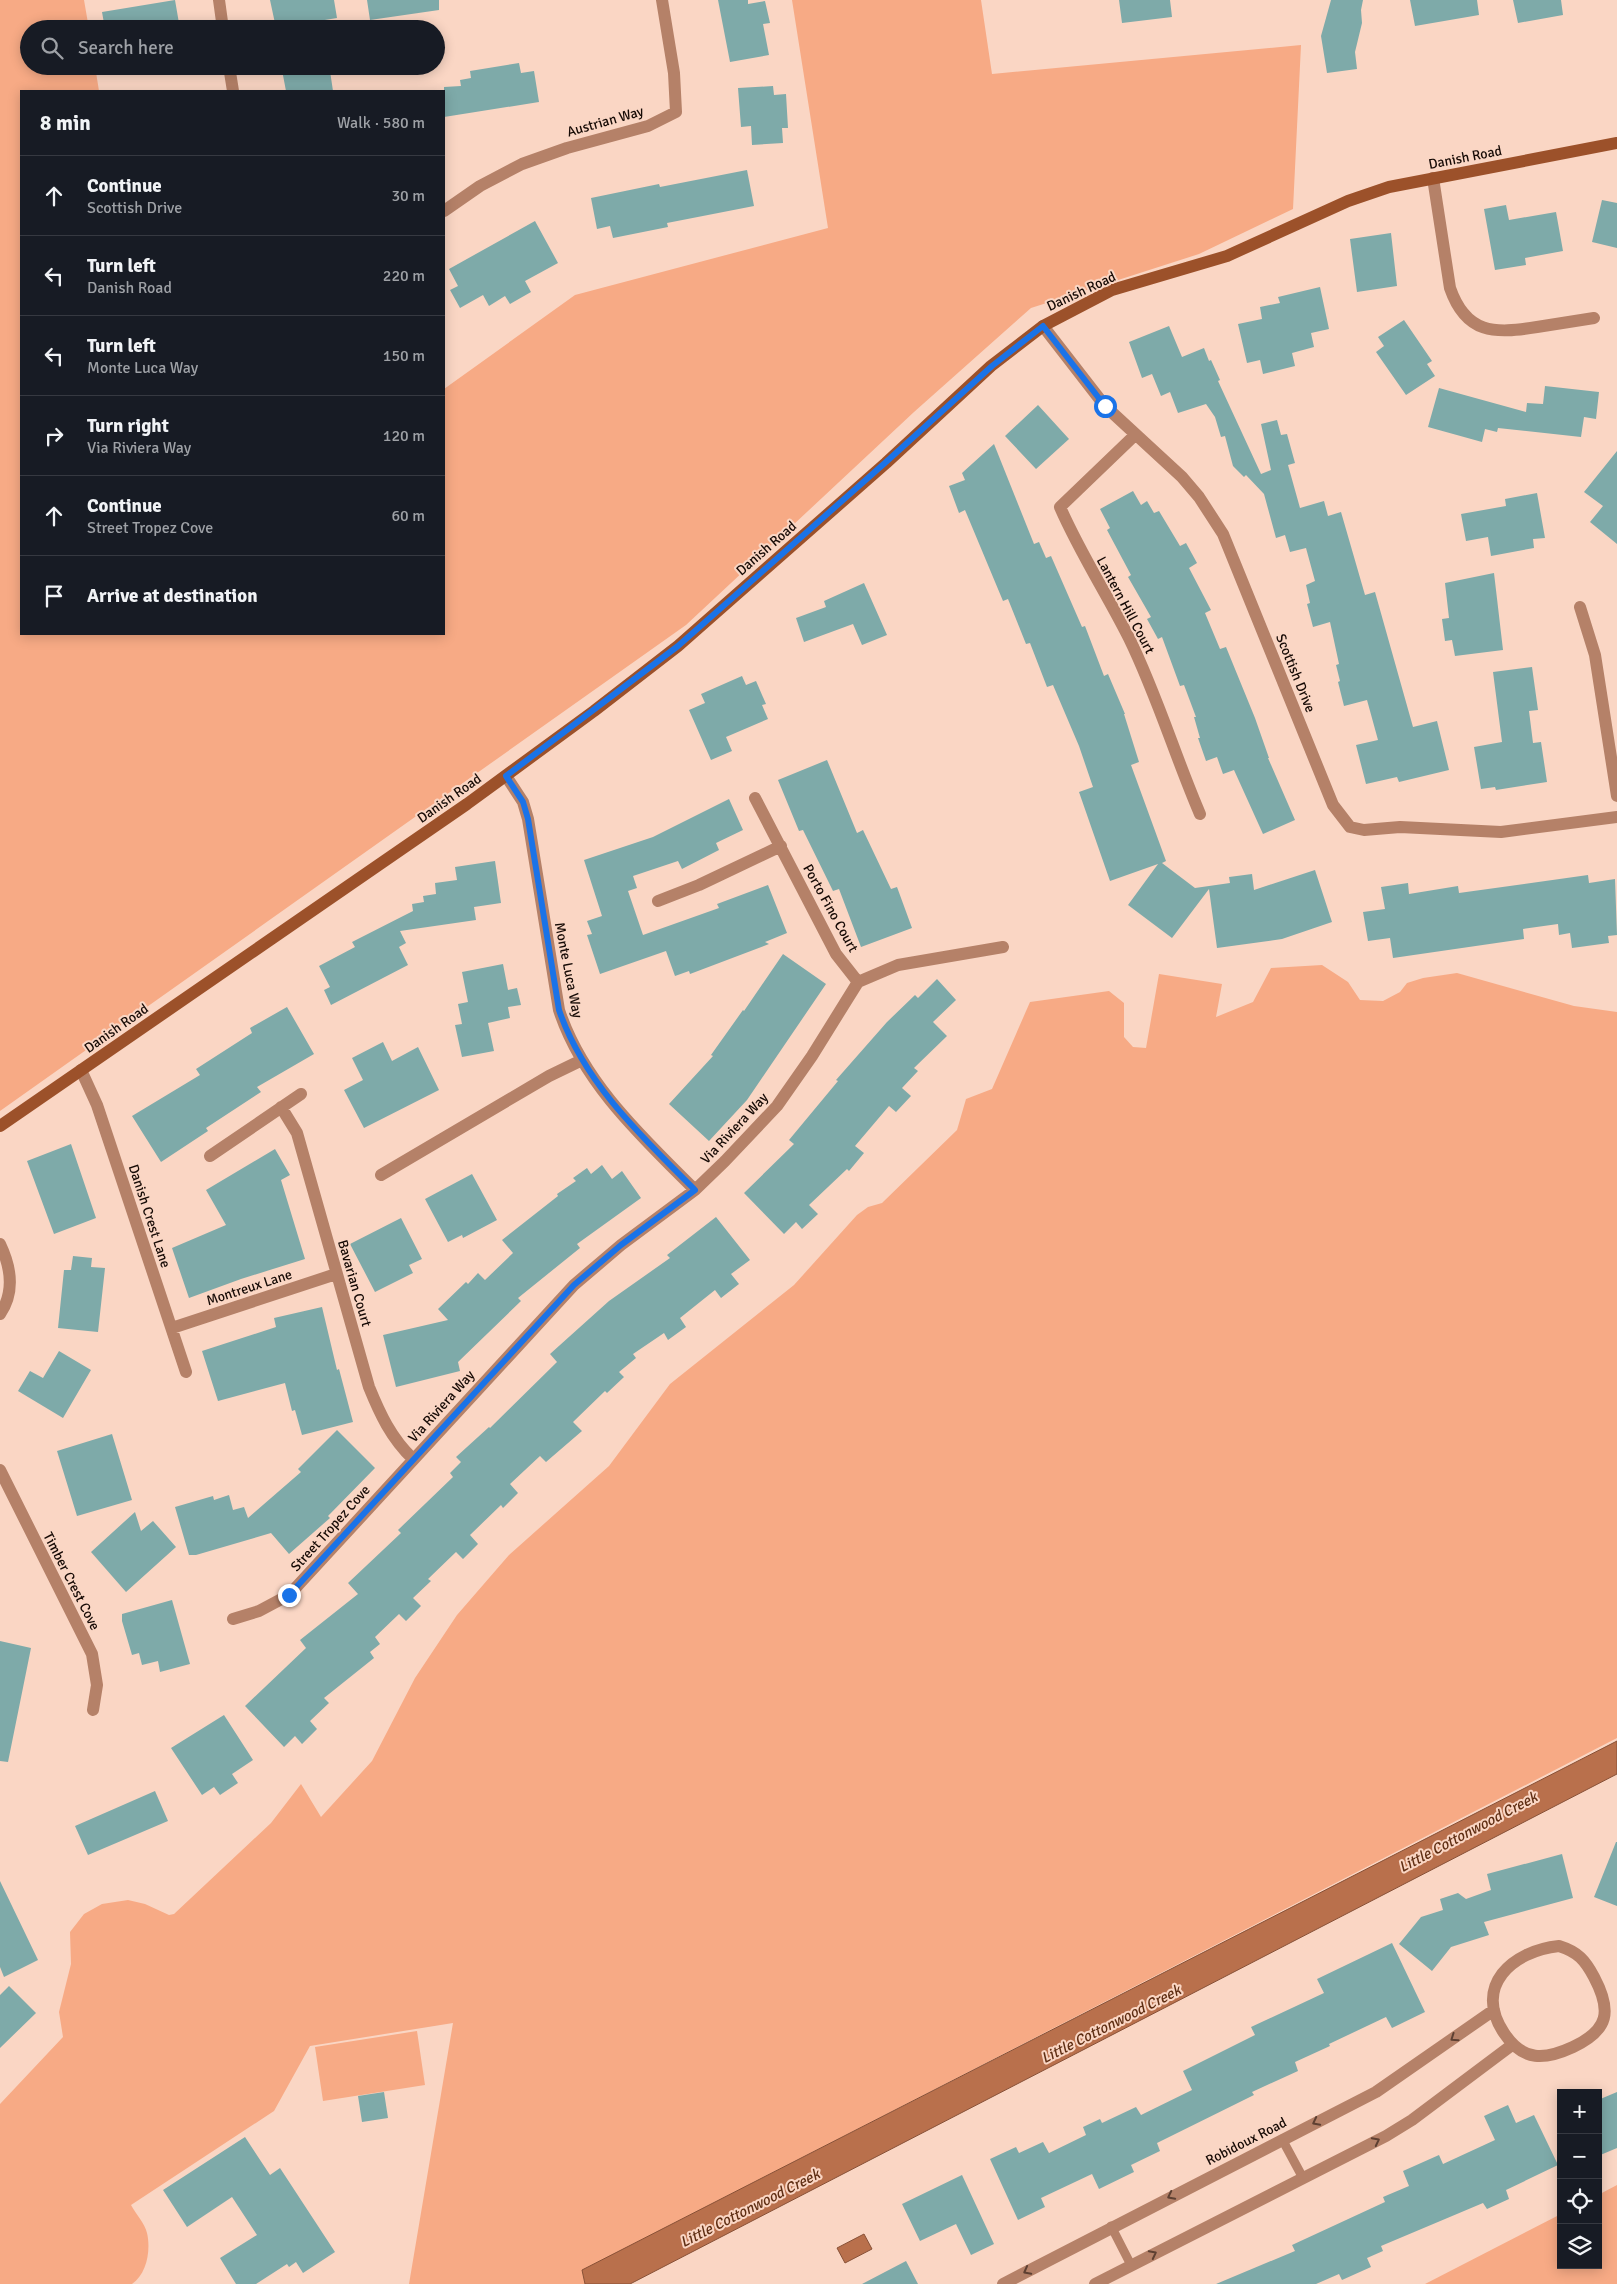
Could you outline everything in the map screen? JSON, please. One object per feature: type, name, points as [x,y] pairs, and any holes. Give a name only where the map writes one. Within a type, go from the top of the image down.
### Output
[{"type":"street","points":[[219,0],[222,20]]},
{"type":"street","name":"Austrian Way","points":[[445,211],[480,186],[522,164],[567,148],[648,126],[676,112],[674,74],[662,0]]},
{"type":"street","points":[[230,75],[233,90]]},
{"type":"street","name":"Danish Road","points":[[0,1126],[506,776],[678,646],[992,366],[1043,326],[1112,290],[1227,256],[1348,201],[1389,187],[1617,143]]},
{"type":"street","points":[[1433,178],[1450,288],[1456,304],[1467,317],[1480,327],[1496,332],[1514,331],[1594,318]]},
{"type":"street","name":"Scottish Drive","points":[[1043,326],[1105,406],[1182,477],[1200,497],[1224,534],[1333,805],[1350,827],[1364,830],[1400,827],[1502,832],[1617,817]]},
{"type":"street","name":"Lantern Hill Court","points":[[1136,435],[1060,507],[1074,540],[1128,637],[1144,671],[1200,814]]},
{"type":"street","points":[[1580,607],[1595,655],[1617,796]]},
{"type":"street","name":"Monte Luca Way","points":[[506,776],[523,802],[528,819],[559,1010],[566,1032],[582,1060],[626,1121],[695,1190]]},
{"type":"street","name":"Porto Fino Court","points":[[756,798],[836,954],[858,982]]},
{"type":"street","points":[[658,901],[699,885],[781,846]]},
{"type":"street","points":[[858,982],[898,965],[1003,947]]},
{"type":"street","name":"Via Riviera Way","points":[[413,1459],[574,1285],[621,1245],[695,1190],[776,1106],[812,1056],[858,982]]},
{"type":"street","points":[[381,1175],[549,1076],[582,1060]]},
{"type":"street","name":"Danish Crest Lane","points":[[81,1070],[97,1105],[186,1372]]},
{"type":"street","points":[[210,1156],[301,1094]]},
{"type":"street","name":"Bavarian Court","points":[[281,1107],[297,1133],[369,1387],[382,1418],[398,1444],[413,1459]]},
{"type":"street","points":[[0,1244],[6,1257],[11,1279],[7,1304],[0,1314]]},
{"type":"street","name":"Montreux Lane","points":[[172,1328],[336,1274]]},
{"type":"street","name":"Street Tropez Cove","points":[[234,1619],[259,1611],[289,1595],[413,1459]]},
{"type":"street","name":"Timber Crest Cove","points":[[0,1470],[92,1654],[97,1685],[93,1710]]},
{"type":"street","points":[[1559,1946],[1572,1950],[1584,1959],[1603,1995],[1605,2012],[1600,2029],[1590,2039],[1556,2055],[1538,2057],[1524,2054],[1512,2045],[1501,2028],[1494,2010],[1494,1988],[1500,1976],[1510,1964],[1543,1948],[1559,1946]]},
{"type":"street","name":"Robidoux Road","points":[[1003,2284],[1112,2226],[1376,2092],[1494,2010]]},
{"type":"street","points":[[1095,2284],[1412,2120],[1512,2045]]},
{"type":"lane","points":[[1282,2139],[1303,2178]]},
{"type":"lane","points":[[1112,2226],[1131,2265]]},
{"type":"shaded area","points":[[0,0],[84,0],[87,20],[20,20],[20,75],[96,75],[99,90],[20,90],[20,635],[445,635],[445,388],[575,295],[828,228],[792,0],[981,0],[992,74],[1301,45],[1293,209],[1199,254],[1031,308],[914,412],[686,625],[0,1111]]},
{"type":"shaded area","points":[[1322,965],[1348,982],[1360,1000],[1383,1001],[1400,992],[1407,983],[1423,978],[1457,973],[1574,1006],[1617,1012],[1617,1738],[745,2187],[601,2284],[409,2284],[453,2023],[310,2046],[274,2111],[131,2205],[146,2230],[148,2240],[147,2261],[141,2274],[132,2284],[0,2284],[0,2104],[63,2037],[59,2012],[71,1964],[70,1932],[84,1914],[102,1904],[128,1900],[145,1904],[169,1915],[174,1914],[271,1823],[301,1784],[321,1817],[372,1761],[415,1678],[457,1615],[509,1555],[609,1466],[670,1384],[794,1285],[857,1215],[868,1207],[882,1203],[957,1130],[966,1099],[992,1089],[1030,1002],[1109,991],[1124,1003],[1124,1037],[1133,1047],[1146,1048],[1159,974],[1222,984],[1216,1017],[1253,1002],[1271,968]]},
{"type":"shaded area","points":[[417,2031],[425,2085],[323,2101],[315,2047]]},
{"type":"shaded area","points":[[1617,2185],[1617,2284],[1425,2284],[1557,2216],[1557,2269],[1602,2269],[1602,2193]]},
{"type":"water","name":"Little Cottonwood Creek","points":[[1617,1741],[1617,1774],[630,2284],[585,2284],[582,2270]]},
{"type":"water","points":[[864,2234],[872,2249],[845,2263],[837,2248]]},
{"type":"building","points":[[175,0],[178,20],[103,20],[102,12]]},
{"type":"building","points":[[270,0],[334,0],[337,18],[325,20],[274,20]]},
{"type":"building","points":[[367,0],[439,0],[439,10],[370,20]]},
{"type":"building","points":[[718,0],[748,0],[748,4],[765,1],[770,23],[763,24],[769,55],[730,62]]},
{"type":"building","points":[[1119,0],[1170,0],[1172,17],[1122,23]]},
{"type":"building","points":[[1331,0],[1363,0],[1361,10],[1362,23],[1355,52],[1357,69],[1327,73],[1321,36]]},
{"type":"building","points":[[1410,0],[1477,0],[1479,15],[1415,26]]},
{"type":"building","points":[[1513,0],[1561,0],[1563,15],[1518,23]]},
{"type":"building","points":[[519,63],[521,73],[534,71],[539,102],[445,117],[444,87],[461,86],[460,80],[471,78],[470,71]]},
{"type":"building","points":[[283,75],[331,75],[333,90],[286,90]]},
{"type":"building","points":[[773,86],[774,95],[786,94],[788,128],[782,128],[783,143],[752,145],[751,126],[741,127],[738,88]]},
{"type":"building","points":[[747,170],[754,206],[667,223],[668,227],[613,238],[610,226],[597,229],[591,198],[659,184],[660,187]]},
{"type":"building","points":[[1602,200],[1617,203],[1617,248],[1592,242]]},
{"type":"building","points":[[1506,205],[1509,220],[1556,212],[1563,251],[1525,258],[1526,265],[1495,270],[1484,209]]},
{"type":"building","points":[[535,221],[558,263],[525,281],[531,292],[510,304],[505,296],[489,306],[483,295],[460,308],[450,290],[458,286],[449,269]]},
{"type":"building","points":[[1391,233],[1397,286],[1357,292],[1350,239]]},
{"type":"building","points":[[1320,287],[1329,329],[1311,333],[1314,347],[1292,353],[1295,366],[1263,374],[1260,360],[1247,363],[1238,324],[1262,319],[1260,307],[1280,303],[1278,297]]},
{"type":"building","points":[[1404,320],[1432,361],[1427,364],[1435,376],[1406,395],[1376,352],[1384,346],[1378,337]]},
{"type":"building","points":[[1169,326],[1182,357],[1204,348],[1261,474],[1271,470],[1261,424],[1277,420],[1281,435],[1287,434],[1295,463],[1288,465],[1300,508],[1324,501],[1328,516],[1341,512],[1365,595],[1375,592],[1413,727],[1437,721],[1449,770],[1399,782],[1397,777],[1366,784],[1356,745],[1378,740],[1367,700],[1344,706],[1338,682],[1340,681],[1336,665],[1339,664],[1330,622],[1313,627],[1307,604],[1310,603],[1306,585],[1315,581],[1306,548],[1290,552],[1285,535],[1276,538],[1264,494],[1246,475],[1244,477],[1233,466],[1225,436],[1221,437],[1215,417],[1206,404],[1178,413],[1170,392],[1161,396],[1152,374],[1142,378],[1129,342]]},
{"type":"building","points":[[1545,386],[1599,392],[1596,419],[1584,417],[1581,437],[1498,428],[1497,432],[1485,429],[1482,442],[1428,427],[1439,388],[1526,412],[1527,403],[1543,404]]},
{"type":"building","points":[[1038,405],[1069,439],[1036,469],[1005,436]]},
{"type":"building","points":[[994,444],[1034,544],[1039,542],[1046,558],[1051,556],[1082,627],[1085,626],[1104,676],[1108,674],[1125,714],[1139,762],[1131,765],[1166,861],[1162,863],[1195,888],[1230,883],[1229,877],[1252,874],[1254,890],[1315,870],[1332,922],[1282,939],[1217,948],[1209,889],[1172,938],[1128,905],[1158,864],[1110,881],[1079,792],[1093,787],[1079,746],[1053,685],[1047,687],[1030,643],[1026,644],[1008,599],[1003,601],[965,510],[959,513],[949,486],[965,480],[962,473]]},
{"type":"building","points":[[1617,451],[1617,544],[1590,522],[1603,506],[1584,492]]},
{"type":"building","points":[[1133,491],[1141,505],[1147,501],[1154,513],[1159,511],[1180,546],[1186,543],[1197,563],[1189,568],[1211,610],[1205,613],[1220,649],[1226,647],[1255,718],[1268,758],[1295,820],[1263,834],[1234,770],[1223,774],[1217,757],[1206,761],[1198,738],[1200,738],[1194,717],[1196,717],[1184,685],[1180,686],[1162,637],[1158,639],[1147,619],[1151,617],[1128,577],[1131,575],[1107,530],[1110,528],[1100,509]]},
{"type":"building","points":[[1537,493],[1545,538],[1533,539],[1534,548],[1491,556],[1488,537],[1466,541],[1461,514],[1506,506],[1505,499]]},
{"type":"building","points":[[1494,573],[1503,650],[1455,656],[1452,640],[1445,641],[1442,619],[1449,618],[1445,583]]},
{"type":"building","points":[[864,583],[887,635],[862,645],[853,624],[804,642],[796,618],[826,607],[824,601]]},
{"type":"building","points":[[1532,667],[1538,710],[1529,711],[1533,743],[1541,742],[1547,782],[1496,790],[1495,787],[1481,789],[1474,747],[1502,742],[1493,672]]},
{"type":"building","points":[[742,676],[746,685],[756,681],[766,704],[762,705],[768,719],[726,737],[732,751],[711,760],[689,710],[705,703],[701,694]]},
{"type":"building","points":[[827,760],[857,833],[863,830],[891,889],[897,887],[912,928],[861,947],[839,889],[833,891],[803,830],[799,831],[778,780]]},
{"type":"building","points":[[729,799],[743,830],[716,843],[719,850],[682,869],[678,861],[633,876],[637,888],[628,891],[643,935],[719,908],[717,904],[768,885],[787,933],[765,942],[769,944],[690,974],[689,971],[675,976],[666,951],[600,974],[587,935],[592,934],[587,921],[602,916],[584,860],[653,837]]},
{"type":"building","points":[[495,861],[501,903],[474,907],[476,920],[400,931],[406,943],[399,947],[408,965],[331,1005],[324,990],[330,987],[319,966],[355,947],[352,942],[413,911],[412,904],[424,902],[423,896],[436,894],[435,883],[457,880],[455,867]]},
{"type":"building","points":[[1588,875],[1589,883],[1615,879],[1617,935],[1608,936],[1609,943],[1572,948],[1570,933],[1559,935],[1558,924],[1523,929],[1524,939],[1393,958],[1390,938],[1368,941],[1363,912],[1385,909],[1381,887],[1408,883],[1409,894],[1458,886],[1459,893]]},
{"type":"building","points":[[783,954],[826,984],[747,1100],[709,1141],[669,1104],[713,1056],[711,1055]]},
{"type":"building","points":[[503,964],[508,990],[517,988],[521,1005],[508,1007],[510,1018],[488,1023],[494,1051],[462,1057],[455,1025],[462,1024],[458,1004],[468,1002],[462,972]]},
{"type":"building","points":[[937,979],[956,1000],[933,1022],[947,1036],[914,1068],[918,1071],[902,1088],[911,1096],[896,1112],[889,1106],[855,1146],[864,1153],[849,1171],[847,1169],[809,1205],[818,1214],[802,1229],[796,1222],[784,1234],[744,1193],[794,1144],[789,1140],[838,1081],[836,1080],[887,1022],[915,995],[918,998]]},
{"type":"building","points":[[287,1007],[314,1054],[257,1087],[261,1092],[206,1128],[208,1131],[161,1162],[132,1116],[200,1075],[196,1069],[252,1033],[250,1028]]},
{"type":"building","points":[[383,1042],[392,1061],[418,1047],[439,1090],[364,1128],[344,1090],[363,1080],[352,1058]]},
{"type":"building","points":[[71,1144],[96,1218],[54,1234],[27,1161]]},
{"type":"building","points":[[275,1149],[290,1175],[281,1180],[305,1259],[189,1298],[172,1248],[226,1225],[206,1190]]},
{"type":"building","points":[[602,1165],[612,1179],[622,1171],[641,1198],[577,1244],[580,1248],[518,1298],[521,1301],[458,1362],[460,1371],[396,1387],[383,1335],[448,1320],[438,1309],[478,1273],[485,1280],[513,1253],[502,1240],[558,1196],[557,1194],[576,1181],[573,1178],[587,1168],[591,1174]]},
{"type":"building","points":[[472,1174],[497,1220],[463,1238],[462,1235],[448,1242],[425,1199]]},
{"type":"building","points":[[716,1217],[750,1260],[731,1274],[739,1284],[721,1298],[715,1290],[680,1318],[686,1327],[668,1340],[664,1333],[633,1354],[636,1358],[619,1372],[624,1377],[607,1393],[605,1391],[573,1422],[582,1431],[546,1462],[540,1456],[510,1484],[518,1493],[503,1508],[501,1505],[470,1535],[478,1544],[463,1559],[456,1552],[428,1579],[431,1581],[413,1598],[421,1606],[406,1621],[399,1614],[375,1637],[380,1644],[370,1652],[374,1658],[324,1698],[329,1703],[310,1721],[317,1729],[302,1744],[295,1736],[284,1747],[245,1706],[306,1648],[300,1640],[358,1594],[348,1583],[401,1533],[398,1530],[453,1477],[450,1473],[461,1462],[456,1457],[490,1428],[557,1362],[550,1354],[609,1301],[670,1258],[667,1255]]},
{"type":"building","points":[[401,1218],[422,1259],[409,1265],[413,1273],[375,1292],[350,1244]]},
{"type":"building","points":[[73,1256],[92,1258],[91,1267],[105,1268],[98,1332],[58,1328],[64,1270],[71,1270]]},
{"type":"building","points":[[322,1307],[337,1370],[339,1369],[353,1422],[302,1435],[295,1410],[292,1411],[285,1383],[218,1401],[202,1351],[276,1327],[274,1318]]},
{"type":"building","points":[[59,1351],[91,1370],[63,1418],[18,1391],[30,1371],[43,1378]]},
{"type":"building","points":[[337,1430],[375,1468],[328,1516],[330,1518],[289,1554],[271,1533],[196,1555],[189,1555],[175,1507],[213,1496],[214,1500],[229,1495],[233,1510],[244,1507],[248,1518],[301,1472],[298,1469]]},
{"type":"building","points":[[112,1434],[132,1500],[77,1516],[57,1451]]},
{"type":"building","points":[[135,1512],[141,1531],[153,1521],[176,1547],[126,1592],[91,1552]]},
{"type":"building","points":[[172,1600],[190,1664],[160,1672],[158,1661],[142,1665],[139,1653],[132,1655],[122,1621],[122,1614]]},
{"type":"building","points":[[0,1641],[31,1648],[8,1762],[0,1761]]},
{"type":"building","points":[[224,1715],[253,1760],[232,1774],[238,1783],[220,1795],[214,1787],[202,1795],[171,1748]]},
{"type":"building","points":[[155,1791],[168,1821],[88,1855],[75,1826]]},
{"type":"building","points":[[1617,1842],[1617,1906],[1594,1897]]},
{"type":"building","points":[[1562,1854],[1573,1898],[1484,1922],[1489,1935],[1451,1947],[1432,1971],[1399,1944],[1421,1917],[1443,1910],[1440,1899],[1458,1893],[1466,1899],[1491,1890],[1487,1874]]},
{"type":"building","points":[[0,1881],[38,1960],[4,1977],[0,1967]]},
{"type":"building","points":[[1392,1943],[1425,2012],[1392,2028],[1386,2017],[1329,2044],[1330,2046],[1295,2062],[1298,2071],[1252,2092],[1254,2095],[1157,2143],[1160,2151],[1131,2165],[1134,2172],[1099,2189],[1092,2174],[1041,2198],[1045,2207],[1018,2220],[990,2159],[1016,2147],[1019,2153],[1043,2142],[1049,2153],[1086,2135],[1083,2127],[1100,2119],[1102,2123],[1136,2107],[1141,2115],[1192,2090],[1183,2071],[1255,2035],[1251,2027],[1324,1993],[1317,1979]]},
{"type":"building","points":[[9,1986],[36,2013],[0,2048],[0,1995]]},
{"type":"building","points":[[384,2092],[388,2118],[362,2122],[358,2096]]},
{"type":"building","points":[[1617,2092],[1617,2148],[1602,2154],[1602,2134],[1602,2098]]},
{"type":"building","points":[[1508,2105],[1516,2123],[1534,2115],[1557,2165],[1506,2190],[1509,2199],[1487,2209],[1483,2203],[1381,2246],[1383,2251],[1367,2258],[1371,2267],[1342,2280],[1339,2274],[1316,2284],[1216,2284],[1295,2251],[1292,2245],[1385,2202],[1383,2197],[1409,2186],[1403,2171],[1439,2155],[1443,2164],[1495,2140],[1484,2116]]},
{"type":"building","points":[[245,2137],[270,2175],[280,2168],[335,2252],[303,2273],[296,2262],[289,2267],[287,2264],[256,2284],[236,2284],[220,2258],[257,2235],[232,2197],[187,2227],[163,2190]]},
{"type":"building","points":[[962,2175],[994,2244],[971,2255],[956,2224],[920,2241],[902,2204]]},
{"type":"building","points":[[906,2261],[918,2284],[862,2284]]},
{"type":"route","points":[[289,1595],[543,1316],[574,1285],[621,1245],[695,1190],[626,1121],[582,1060],[566,1032],[559,1010],[528,819],[523,802],[506,776],[678,646],[992,366],[1043,326],[1105,406]]}]
